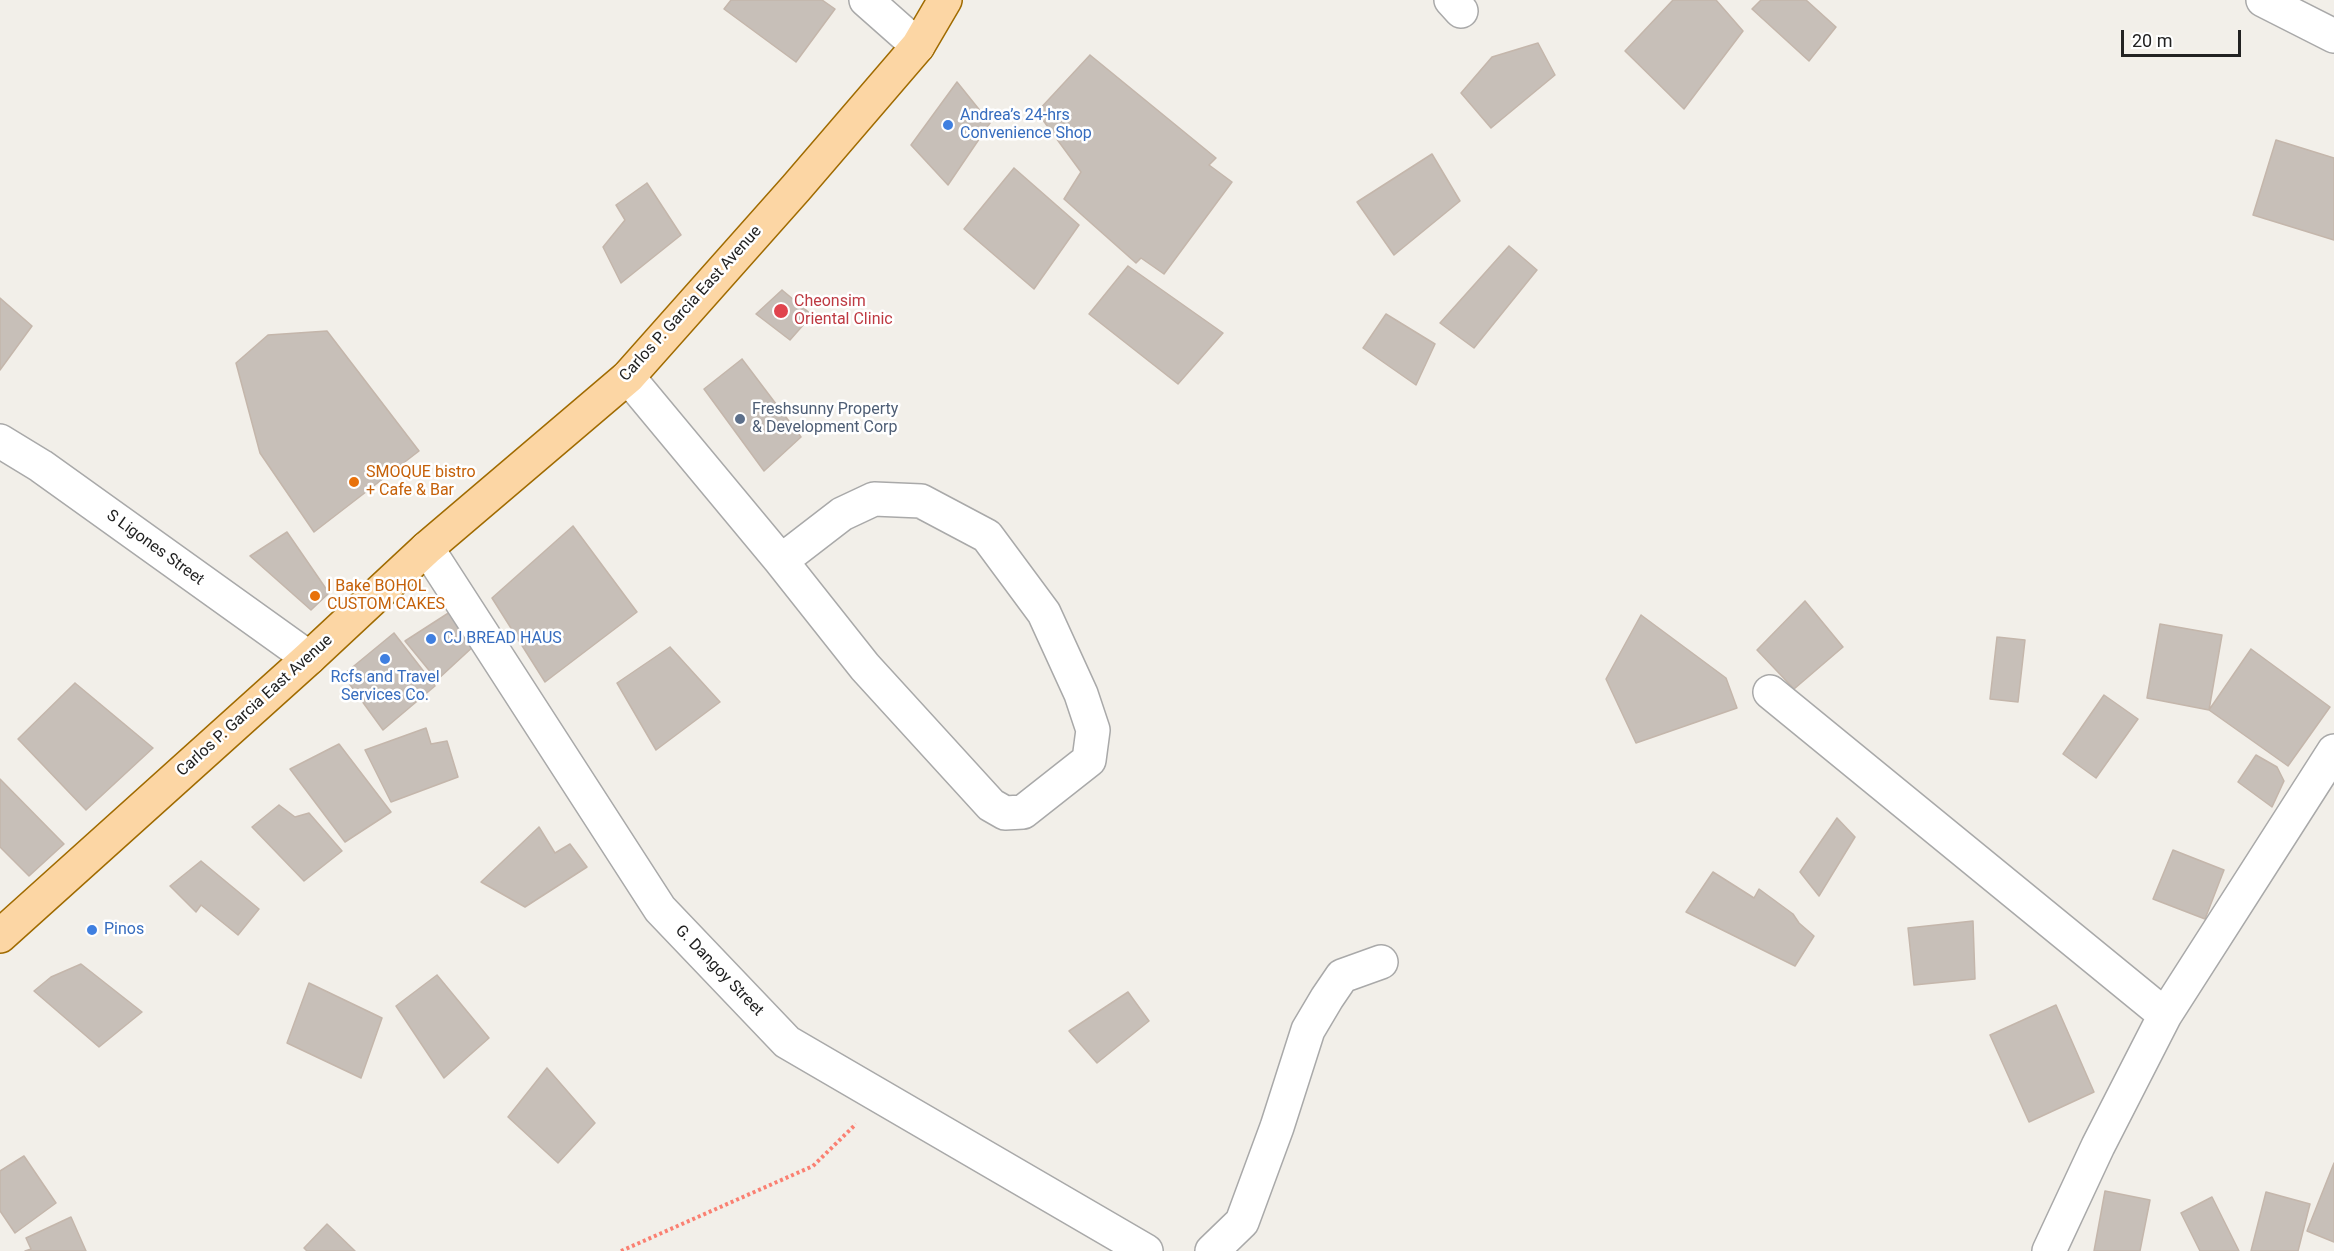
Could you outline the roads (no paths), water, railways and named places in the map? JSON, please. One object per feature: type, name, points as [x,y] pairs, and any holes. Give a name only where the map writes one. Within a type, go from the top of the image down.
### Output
[{"type":"main road","name":"Carlos P. Garcia East Avenue","points":[[0,936],[309,658],[427,548],[628,377],[796,188],[918,46],[945,0]]},
{"type":"street","points":[[866,0],[918,46]]},
{"type":"street","points":[[2263,0],[2334,36]]},
{"type":"street","points":[[628,377],[781,561],[865,667],[991,805],[1005,813],[1023,812],[1089,760],[1093,730],[1081,694],[1044,613],[987,536],[921,501],[874,499],[842,514],[781,561]]},
{"type":"street","name":"S Ligones Street","points":[[0,441],[41,466],[309,658]]},
{"type":"street","name":"G. Dangoy Street","points":[[427,548],[660,909],[787,1042],[1146,1251]]},
{"type":"street","points":[[1770,692],[2165,1015]]},
{"type":"street","points":[[2049,1251],[2098,1146],[2165,1015],[2334,751]]},
{"type":"street","points":[[1212,1251],[1242,1222],[1277,1127],[1308,1030],[1342,976],[1381,962]]},
{"type":"place","name":"Andrea’s 24-hrs Convenience Shop","points":[[948,125]]},
{"type":"place","name":"Cheonsim Oriental Clinic","points":[[781,311]]},
{"type":"place","name":"Freshsunny Property & Development Corp","points":[[740,419]]},
{"type":"place","name":"SMOQUE bistro + Cafe & Bar","points":[[354,482]]},
{"type":"place","name":"I Bake BOHOL CUSTOM CAKES","points":[[315,596]]},
{"type":"place","name":"CJ BREAD HAUS","points":[[431,639]]},
{"type":"place","name":"Rcfs and Travel Services Co.","points":[[385,659]]},
{"type":"place","name":"Pinos","points":[[92,930]]}]
